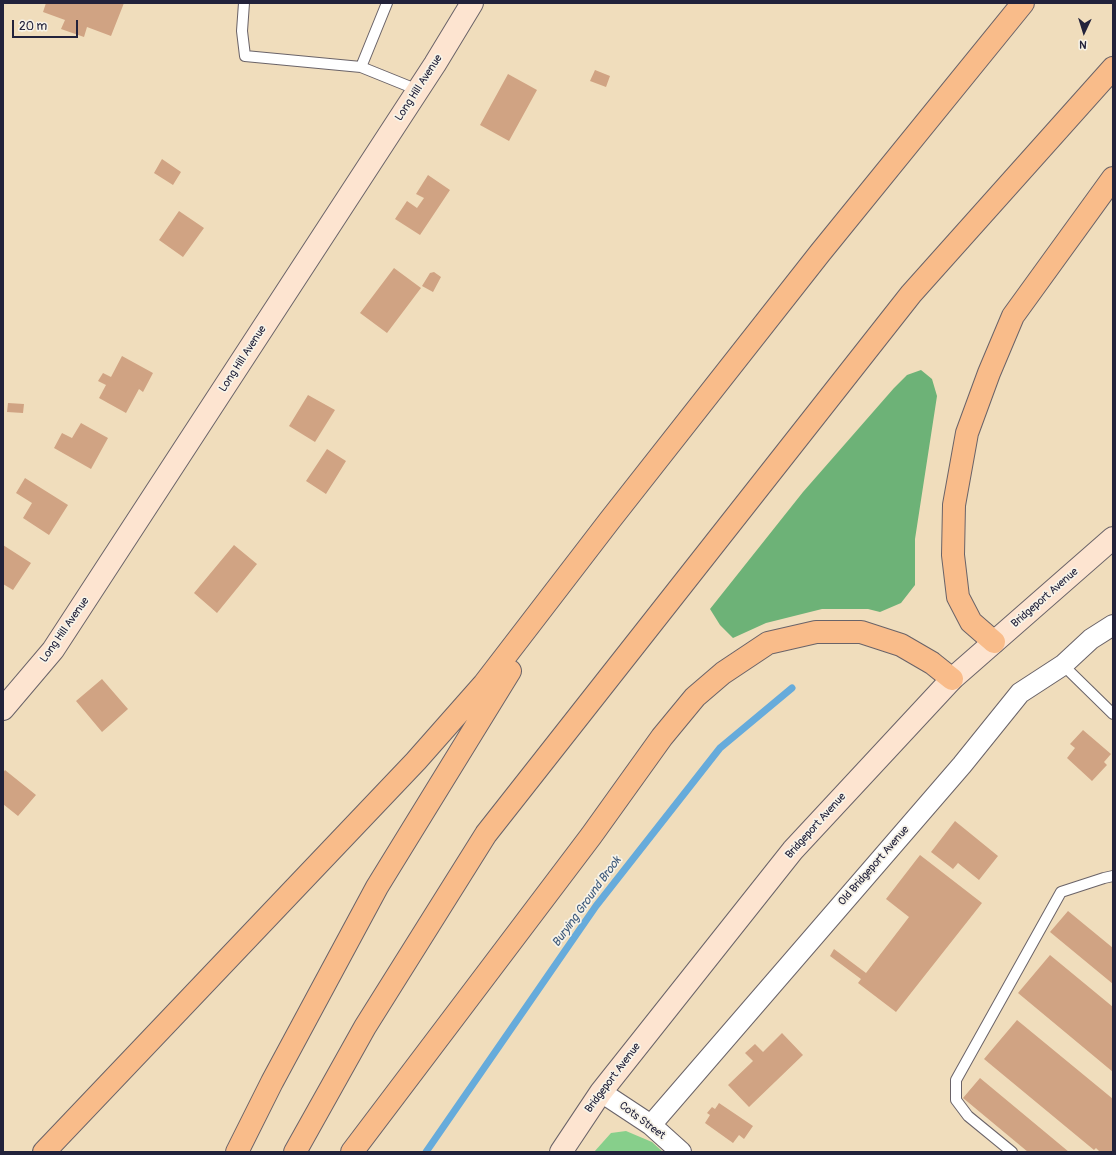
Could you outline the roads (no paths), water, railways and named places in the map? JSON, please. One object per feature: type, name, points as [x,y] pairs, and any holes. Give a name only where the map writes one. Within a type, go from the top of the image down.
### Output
[{"type":"highway","points":[[44,1152],[416,761],[484,684],[610,520],[820,253],[1022,3]]},
{"type":"highway","points":[[296,1152],[365,1027],[486,834],[911,294],[1113,68]]},
{"type":"highway","points":[[994,642],[971,622],[958,597],[953,556],[954,505],[967,433],[989,373],[1013,316],[1113,178]]},
{"type":"highway","points":[[237,1152],[272,1082],[377,887],[495,694],[610,520]]},
{"type":"highway","points":[[352,1152],[586,842],[662,737],[695,697],[723,673],[768,643],[816,632],[860,632],[901,644],[932,663],[952,679]]},
{"type":"street","name":"Long Hill Avenue","points":[[3,709],[53,650],[418,90],[472,3]]},
{"type":"street","name":"Bridgeport Avenue","points":[[561,1152],[601,1092],[793,850],[952,679],[1113,538]]},
{"type":"street","name":"Old Bridgeport Avenue","points":[[651,1126],[962,765],[1020,693],[1063,665],[1091,639],[1113,625]]},
{"type":"street","name":"Cots Street","points":[[601,1092],[651,1126],[681,1152]]},
{"type":"lane","points":[[244,3],[242,31],[245,56],[361,67],[418,90]]},
{"type":"lane","points":[[361,67],[387,3]]},
{"type":"lane","points":[[1063,665],[1113,714]]},
{"type":"lane","points":[[1012,1152],[968,1116],[956,1100],[956,1080],[1060,892],[1113,876]]},
{"type":"waterway","name":"Burying Ground Brook","points":[[426,1152],[596,906],[720,748],[792,688]]}]
